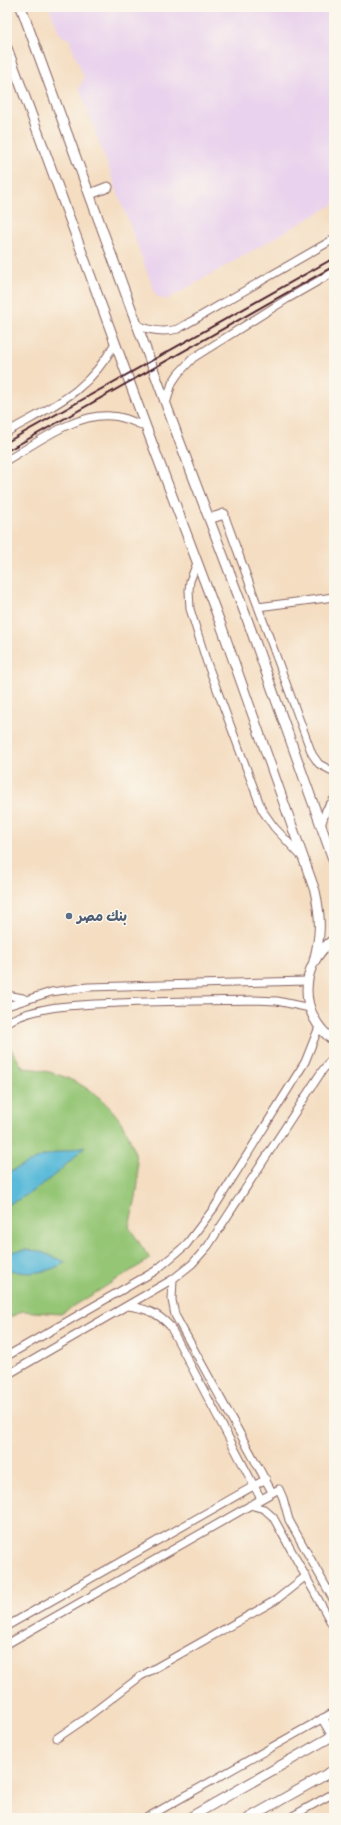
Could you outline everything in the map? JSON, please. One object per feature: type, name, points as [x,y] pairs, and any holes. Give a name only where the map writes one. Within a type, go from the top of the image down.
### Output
[{"type":"main road","points":[[21,7],[334,862]]},
{"type":"main road","points":[[7,48],[146,427],[224,633],[315,892],[319,910],[319,944],[307,981],[307,999],[319,1027],[334,1041]]},
{"type":"main road","points":[[90,194],[108,187]]},
{"type":"main road","points":[[209,520],[224,514]]},
{"type":"main road","points":[[314,961],[325,946],[334,939]]},
{"type":"main road","points":[[189,1818],[333,1736],[322,1719]]},
{"type":"main road","points":[[249,1818],[334,1770]]},
{"type":"street","points":[[137,325],[156,331],[170,331],[178,329],[334,239]]},
{"type":"street","points":[[166,404],[168,393],[178,374],[193,358],[287,299],[334,272]]},
{"type":"street","points":[[7,432],[66,399],[81,388],[106,360],[115,343]]},
{"type":"street","points":[[7,460],[75,422],[93,416],[123,418],[146,427]]},
{"type":"street","points":[[224,514],[314,757],[322,767],[334,772]]},
{"type":"street","points":[[197,563],[190,581],[189,600],[190,609],[206,660],[262,810],[274,827],[303,857]]},
{"type":"street","points":[[258,607],[334,598]]},
{"type":"street","points":[[321,826],[326,810],[334,798]]},
{"type":"street","points":[[7,995],[18,998],[69,989],[119,985],[307,981]]},
{"type":"street","points":[[7,1006],[33,996]]},
{"type":"street","points":[[7,1022],[30,1012],[46,1008],[92,1004],[261,1000],[294,1004],[310,1008]]},
{"type":"street","points":[[7,1356],[155,1271],[186,1245],[214,1208],[305,1062],[319,1027]]},
{"type":"street","points":[[7,1375],[173,1279],[192,1264],[208,1246],[322,1071],[334,1056]]},
{"type":"street","points":[[173,1279],[172,1300],[176,1315],[266,1480],[284,1498],[289,1520],[334,1601]]},
{"type":"street","points":[[128,1306],[143,1308],[151,1311],[165,1320],[170,1326],[261,1499]]},
{"type":"street","points":[[7,1626],[266,1480]]},
{"type":"street","points":[[7,1644],[276,1491]]},
{"type":"street","points":[[250,1505],[264,1509],[273,1517],[334,1628]]},
{"type":"street","points":[[57,1738],[141,1676],[276,1600],[306,1576]]},
{"type":"street","points":[[146,1818],[334,1712]]},
{"type":"street","points":[[289,1818],[334,1793]]},
{"type":"shaded area","points":[[49,7],[334,7],[334,204],[166,300],[156,296],[79,88],[84,78],[69,39],[60,35]]},
{"type":"green space","points":[[8,1044],[23,1068],[45,1071],[66,1077],[85,1087],[102,1100],[116,1115],[127,1133],[135,1154],[138,1182],[129,1227],[150,1259],[61,1314],[22,1311],[7,1319]]},
{"type":"water","points":[[85,1146],[49,1180],[29,1194],[7,1205],[7,1173],[43,1156]]},
{"type":"water","points":[[25,1250],[39,1251],[66,1262],[52,1269],[30,1273],[7,1269],[7,1252]]},
{"type":"railway","points":[[7,442],[334,258]]},
{"type":"railway","points":[[7,451],[334,266]]},
{"type":"place","name":"بنك مصر","points":[[69,916]]}]
